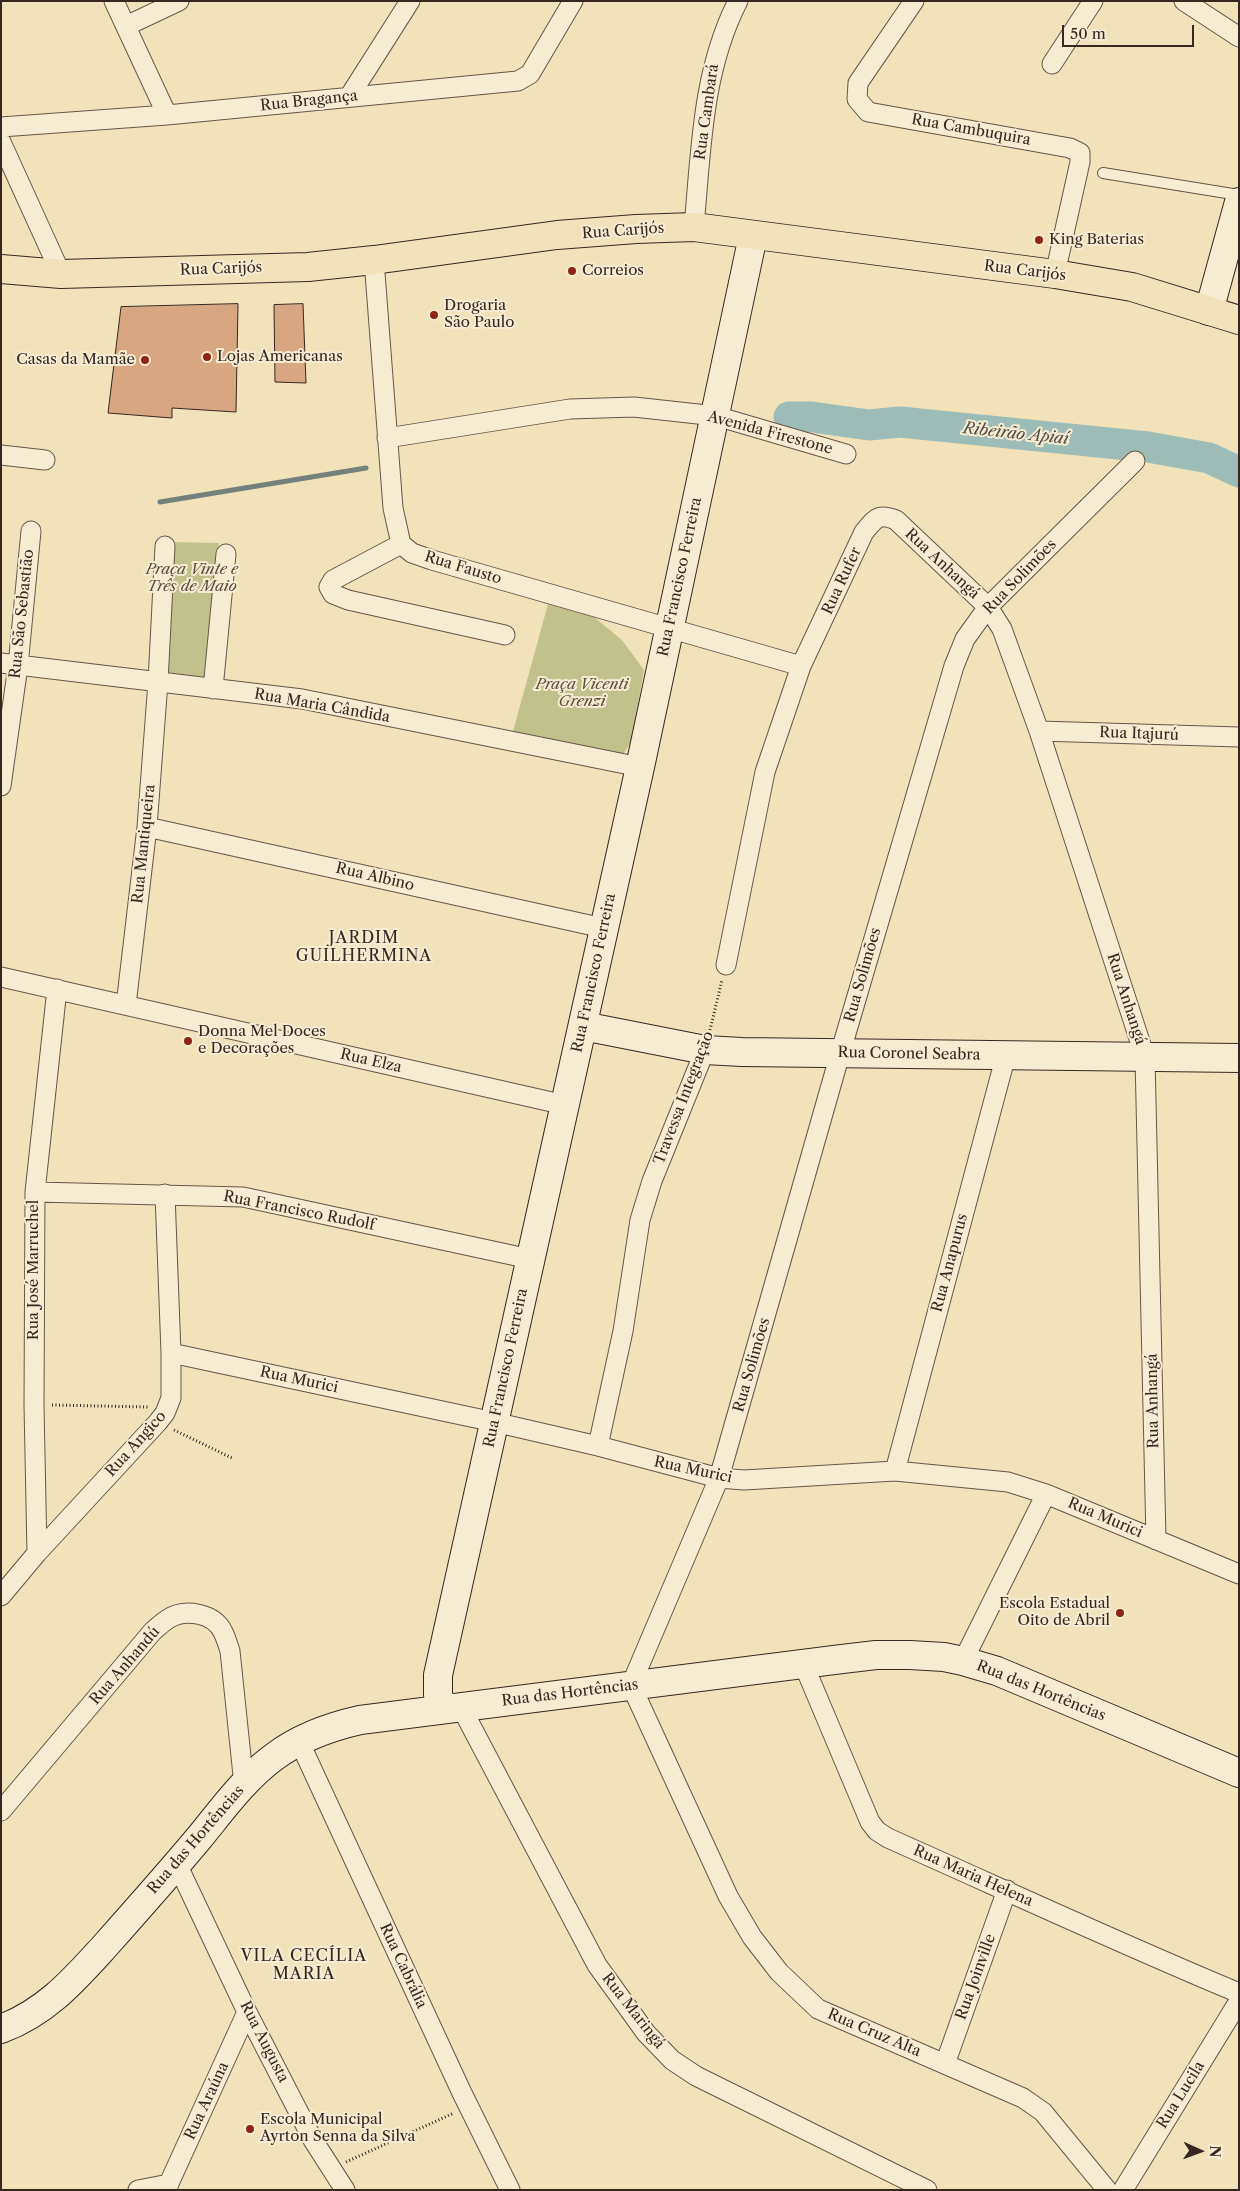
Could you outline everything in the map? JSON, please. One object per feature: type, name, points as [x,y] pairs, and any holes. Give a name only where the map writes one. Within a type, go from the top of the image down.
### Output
[{"type":"main road","name":"Rua Carijós","points":[[1,269],[61,274],[308,266],[374,260],[558,235],[636,229],[694,228],[1055,274],[1132,287],[1239,320]]},
{"type":"street","points":[[114,1],[167,115]]},
{"type":"street","points":[[126,26],[179,1]]},
{"type":"street","name":"Rua Bragança","points":[[1,127],[167,115],[518,81],[530,74],[573,1]]},
{"type":"street","name":"Rua Cambará","points":[[694,228],[709,85],[714,59],[738,1]]},
{"type":"street","name":"Rua Cambuquira","points":[[914,1],[858,84],[857,99],[868,112],[1070,148],[1080,153],[1080,162],[1055,274]]},
{"type":"street","points":[[1052,64],[1094,1]]},
{"type":"street","points":[[1184,1],[1239,37]]},
{"type":"street","points":[[349,97],[406,4]]},
{"type":"street","points":[[1,142],[61,274]]},
{"type":"street","points":[[1209,311],[1239,202]]},
{"type":"street","name":"Rua Francisco Ferreira","points":[[452,1708],[438,1695],[438,1674],[640,767],[753,236]]},
{"type":"street","points":[[374,260],[393,508],[401,544],[334,580],[329,587],[333,594],[348,600],[505,635]]},
{"type":"street","name":"Avenida Firestone","points":[[387,438],[570,409],[634,407],[716,416],[846,454]]},
{"type":"street","points":[[1,455],[46,460]]},
{"type":"street","name":"Rua Solimões","points":[[632,1685],[719,1478],[840,1054],[954,666],[965,639],[988,607],[1135,461]]},
{"type":"street","name":"Rua Rufer","points":[[801,666],[864,532],[876,518],[885,516],[896,520]]},
{"type":"street","name":"Rua Anhangá","points":[[896,520],[988,607],[1002,628],[1039,730],[1145,1057],[1156,1540]]},
{"type":"street","name":"Rua São Sebastião","points":[[1,786],[9,664],[31,530]]},
{"type":"street","name":"Rua Fausto","points":[[401,544],[412,553],[432,560],[801,666]]},
{"type":"street","name":"Rua Mantiqueira","points":[[126,1005],[147,826],[158,682],[165,546]]},
{"type":"street","points":[[213,689],[226,554]]},
{"type":"street","name":"Rua Maria Cândida","points":[[9,664],[302,699],[640,767]]},
{"type":"street","points":[[726,965],[765,772],[801,666]]},
{"type":"street","name":"Rua Itajurú","points":[[1039,730],[1239,737]]},
{"type":"street","name":"Rua Albino","points":[[147,826],[603,928]]},
{"type":"street","name":"Rua Elza","points":[[1,977],[565,1105]]},
{"type":"street","name":"Rua José Marruchel","points":[[36,1553],[34,1405],[35,1192],[57,989]]},
{"type":"street","name":"Rua Coronel Seabra","points":[[582,1026],[705,1050],[840,1054],[1239,1058]]},
{"type":"street","name":"Travessa Integração","points":[[598,1446],[623,1331],[640,1220],[652,1181],[705,1050]]},
{"type":"street","name":"Rua Anapurus","points":[[894,1471],[1006,1055]]},
{"type":"street","name":"Rua Francisco Rudolf","points":[[35,1192],[243,1197],[530,1259]]},
{"type":"street","name":"Rua Angico","points":[[1,1596],[36,1553],[164,1414],[171,1398],[165,1194]]},
{"type":"street","name":"Rua Murici","points":[[171,1353],[494,1422],[598,1446],[719,1478],[744,1480],[894,1471],[1008,1482],[1046,1494],[1239,1574]]},
{"type":"street","points":[[963,1661],[1046,1494]]},
{"type":"street","name":"Rua Anhandú","points":[[1,1811],[153,1631],[169,1618],[183,1614],[195,1614],[210,1618],[223,1630],[230,1651],[244,1785]]},
{"type":"street","name":"Rua das Hortências","points":[[1,2029],[35,2012],[61,1994],[177,1864],[244,1785],[273,1757],[299,1740],[339,1724],[803,1663],[876,1655],[944,1657],[997,1671],[1236,1766]]},
{"type":"street","name":"Rua Maria Helena","points":[[803,1663],[870,1822],[877,1831],[888,1838],[1007,1890],[1123,1945],[1239,1993]]},
{"type":"street","name":"Rua Cruz Alta","points":[[632,1685],[728,1896],[752,1937],[779,1972],[818,2009],[1023,2098],[1043,2112],[1107,2190]]},
{"type":"street","name":"Rua Maringá","points":[[452,1708],[597,1964],[636,2020],[666,2053],[696,2076],[927,2190]]},
{"type":"street","name":"Rua Cabrália","points":[[299,1740],[468,2106],[510,2190]]},
{"type":"street","name":"Rua Augusta","points":[[177,1864],[248,2012],[331,2169],[345,2190]]},
{"type":"street","name":"Rua Joinville","points":[[945,2064],[1007,1890]]},
{"type":"street","name":"Rua Lucila","points":[[1123,2190],[1239,2001]]},
{"type":"street","name":"Rua Araúna","points":[[167,2187],[248,2012]]},
{"type":"street","points":[[138,2190],[167,2187]]},
{"type":"lane","points":[[1103,173],[1239,195]]},
{"type":"path","name":"Travessa Integração","points":[[705,1050],[726,965]]},
{"type":"path","points":[[34,1405],[164,1414],[232,1458]]},
{"type":"path","points":[[331,2169],[468,2106]]},
{"type":"green space","name":"Praça Vinte e Três de Maio","points":[[172,542],[219,543],[205,677],[164,672]]},
{"type":"green space","name":"Praça Vicenti Grenzi","points":[[548,604],[594,617],[622,640],[644,670],[631,742],[624,753],[618,758],[512,735]]},
{"type":"building","points":[[238,304],[236,412],[172,408],[172,418],[108,413],[121,307]]},
{"type":"building","points":[[303,304],[306,383],[275,382],[274,305]]},
{"type":"waterway","name":"Ribeirão Apiaí","points":[[789,417],[812,417],[869,425],[900,422],[1148,447],[1209,458],[1239,472]]},
{"type":"waterway","points":[[160,502],[366,468]]},
{"type":"place","name":"King Baterias","points":[[1039,240]]},
{"type":"place","name":"Correios","points":[[572,271]]},
{"type":"place","name":"Drogaria São Paulo","points":[[434,315]]},
{"type":"place","name":"Lojas Americanas","points":[[207,357]]},
{"type":"place","name":"Casas da Mamãe","points":[[145,360]]},
{"type":"place","name":"Donna Mel Doces e Decorações","points":[[188,1041]]},
{"type":"place","name":"Escola Estadual Oito de Abril","points":[[1120,1613]]},
{"type":"place","name":"Escola Municipal Ayrton Senna da Silva","points":[[250,2129]]},
{"type":"district","name":"JARDIM GUILHERMINA","points":[[364,947]]},
{"type":"district","name":"VILA CECÍLIA MARIA","points":[[304,1965]]}]
